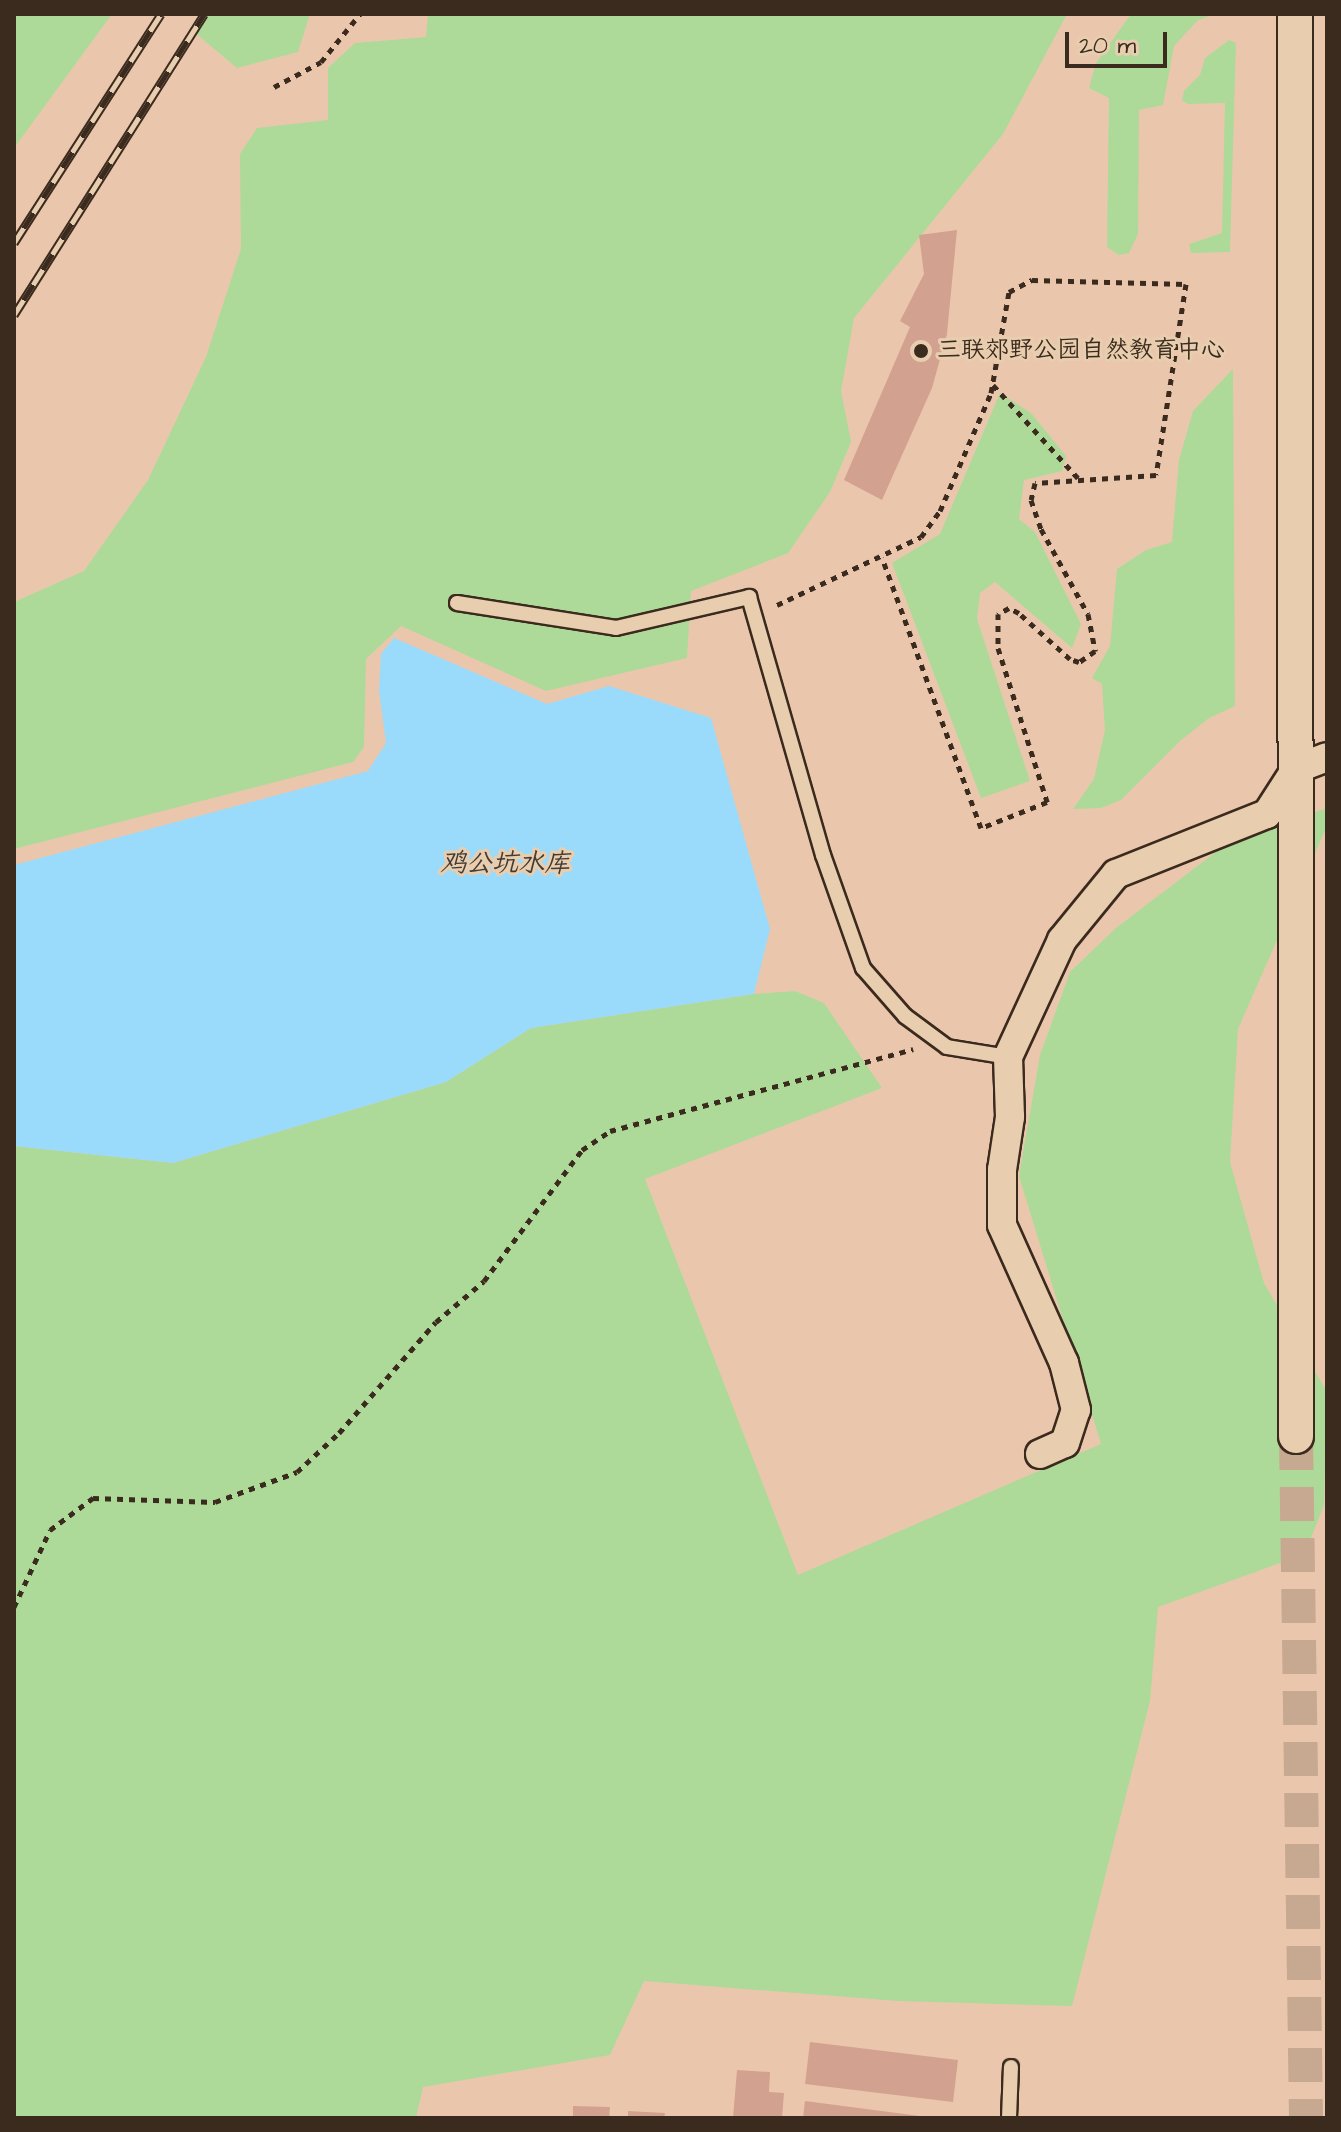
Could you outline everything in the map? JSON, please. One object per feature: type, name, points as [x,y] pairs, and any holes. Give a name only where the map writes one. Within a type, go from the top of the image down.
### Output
[{"type":"street","points":[[1295,14],[1312,763],[1296,1436]]},
{"type":"street","points":[[1040,1454],[1065,1443],[1076,1410],[1064,1363],[1002,1225],[1002,1170],[1010,1117],[1008,1057],[1062,940],[1116,874],[1267,814],[1312,763]]},
{"type":"lane","points":[[457,603],[616,628],[749,597],[823,855],[863,968],[905,1016],[947,1047],[1008,1057]]},
{"type":"lane","points":[[1009,2118],[1011,2067]]},
{"type":"path","points":[[274,87],[321,62],[360,14]]},
{"type":"path","points":[[754,615],[882,558],[921,537],[940,511],[993,384],[1009,292],[1032,280],[1186,284],[1156,475],[1035,483],[1031,500],[1088,614],[1095,651],[1079,662],[1070,659],[1009,608],[998,614],[995,625],[998,648],[1047,802],[981,828],[882,558]]},
{"type":"path","points":[[993,384],[1078,478]]},
{"type":"path","points":[[14,1607],[50,1530],[93,1498],[215,1502],[297,1472],[339,1433],[436,1322],[484,1281],[582,1150],[610,1131],[898,1056],[936,1039]]},
{"type":"green space","points":[[14,14],[112,14],[14,148]]},
{"type":"green space","points":[[202,14],[310,14],[298,52],[237,68],[193,31]]},
{"type":"green space","points":[[428,14],[1067,14],[1003,134],[854,318],[841,391],[851,442],[830,492],[788,553],[691,591],[687,658],[546,691],[401,626],[366,659],[364,747],[353,762],[14,849],[14,602],[84,571],[148,480],[206,357],[241,249],[240,154],[257,128],[328,120],[328,68],[355,43],[426,37]]},
{"type":"green space","points":[[1131,14],[1215,14],[1198,20],[1174,46],[1163,105],[1139,110],[1138,234],[1129,253],[1119,255],[1107,247],[1109,98],[1089,88],[1096,63]]},
{"type":"green space","points":[[1229,40],[1236,43],[1230,252],[1191,253],[1189,244],[1222,233],[1225,103],[1188,104],[1182,100],[1184,91],[1200,75],[1205,58]]},
{"type":"green space","points":[[1233,369],[1235,706],[1209,718],[1180,741],[1121,800],[1101,808],[1073,809],[1094,779],[1105,730],[1102,684],[1092,678],[1110,646],[1117,569],[1146,550],[1172,542],[1179,460],[1193,411]]},
{"type":"green space","points":[[1000,393],[1031,413],[1066,456],[1062,471],[1024,480],[1019,519],[1035,532],[1081,624],[1072,648],[995,582],[980,593],[977,619],[1030,781],[981,798],[892,563],[940,534]]},
{"type":"green space","points":[[1327,808],[1327,826],[1238,1029],[1230,1162],[1264,1283],[1327,1392],[1324,1505],[1309,1543],[1280,1563],[1158,1607],[1150,1701],[1072,2006],[898,2001],[644,1981],[610,2055],[423,2087],[416,2118],[14,2118],[14,1146],[173,1163],[446,1082],[531,1028],[754,994],[795,991],[824,1003],[882,1088],[645,1179],[798,1575],[1101,1444],[1019,1176],[1040,1055],[1070,972],[1116,928],[1229,842]]},
{"type":"water","name":"鸡公坑水库","points":[[394,638],[547,704],[609,686],[711,718],[770,929],[754,994],[531,1028],[446,1082],[173,1163],[14,1146],[14,865],[368,771],[386,743],[379,691],[381,654]]},
{"type":"building","name":"三联郊野公园自然教育中心","points":[[957,230],[947,334],[932,388],[882,500],[844,480],[910,327],[900,321],[924,274],[919,235]]},
{"type":"building","points":[[810,2042],[958,2060],[953,2102],[805,2084]]},
{"type":"building","points":[[737,2070],[770,2072],[769,2092],[784,2093],[782,2118],[733,2118]]},
{"type":"building","points":[[805,2101],[920,2116],[803,2118]]},
{"type":"building","points":[[573,2106],[610,2107],[609,2118],[573,2118]]},
{"type":"building","points":[[628,2111],[665,2113],[664,2118],[628,2118]]},
{"type":"tunnel","points":[[1296,1436],[1306,2118]]},
{"type":"railway","points":[[14,243],[161,14]]},
{"type":"railway","points":[[14,315],[204,14]]},
{"type":"place","name":"三联郊野公园自然教育中心","points":[[921,351]]}]
